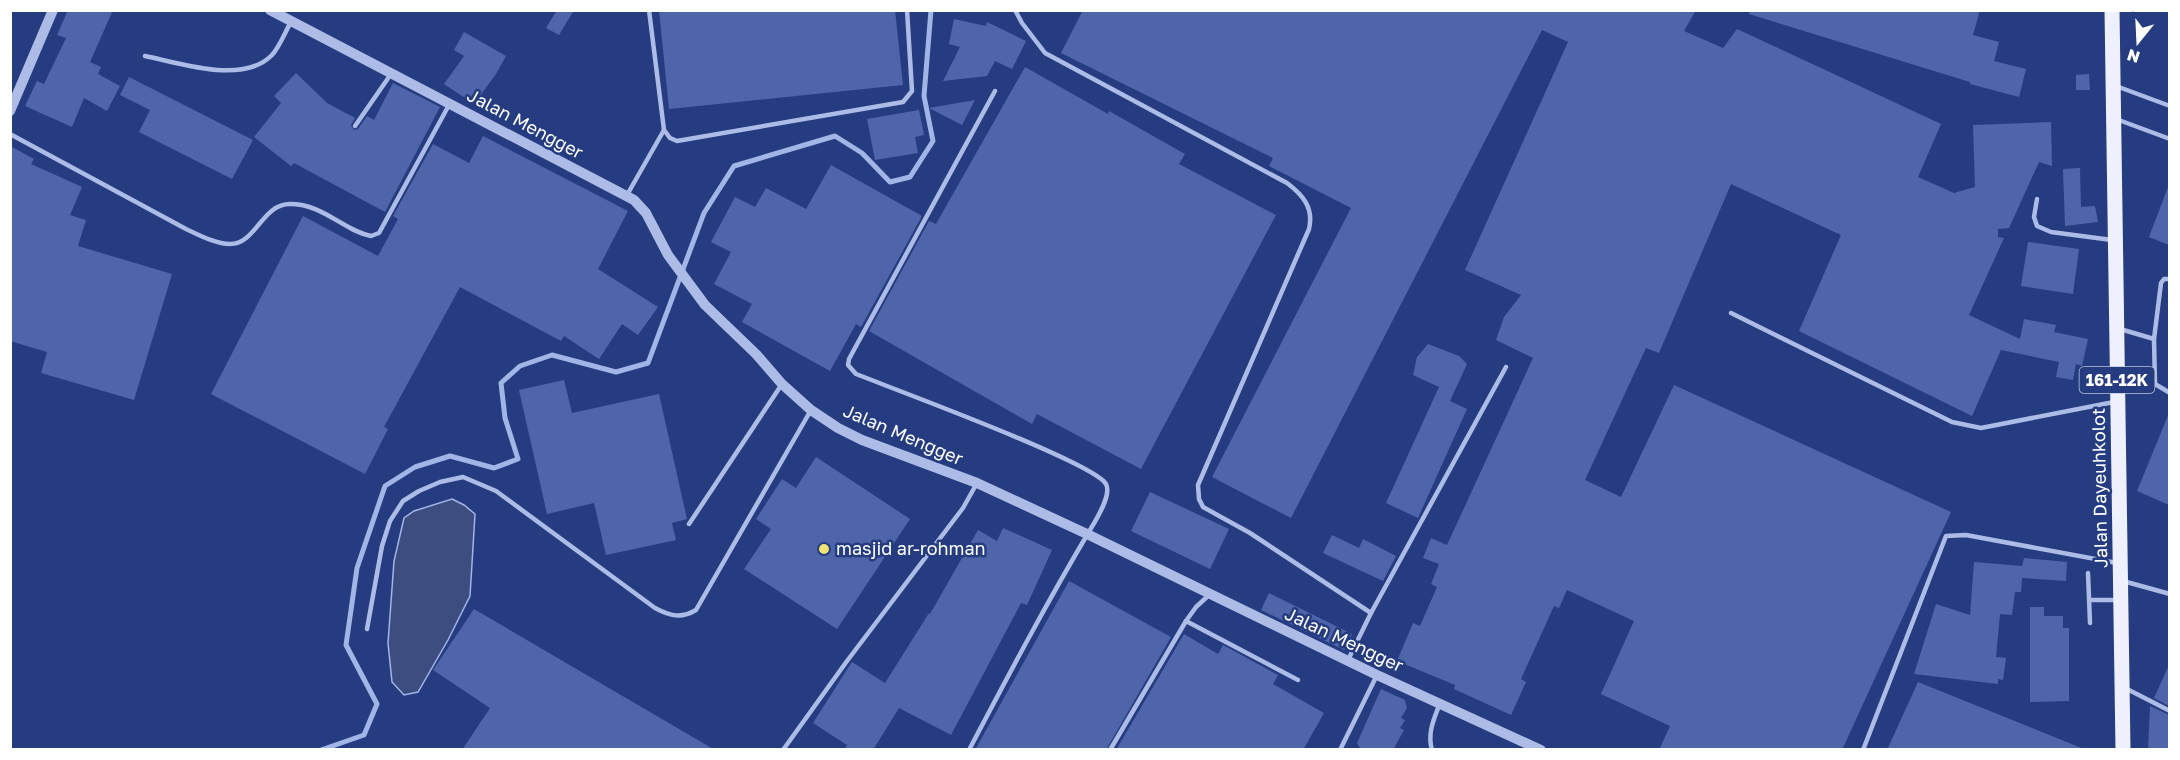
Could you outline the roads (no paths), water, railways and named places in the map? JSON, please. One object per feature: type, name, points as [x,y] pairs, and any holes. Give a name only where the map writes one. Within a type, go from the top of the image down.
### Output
[{"type":"main road","name":"Jalan Dayeuhkolot","points":[[2112,10],[2123,750]]},
{"type":"street","points":[[10,111],[52,10]]},
{"type":"street","name":"Jalan Mengger","points":[[270,10],[627,196],[646,213],[668,255],[705,305],[756,354],[782,384],[811,410],[862,440],[977,483],[1377,675],[1541,750]]},
{"type":"lane","points":[[650,10],[664,130],[670,138],[677,141],[903,102],[912,91],[907,10]]},
{"type":"lane","points":[[1015,10],[1022,24],[1045,53],[1287,183],[1301,193],[1308,204],[1311,219],[1309,229],[1198,485],[1199,499],[1203,507],[1250,533],[1371,613]]},
{"type":"lane","points":[[145,56],[224,71],[257,65],[272,54],[291,22]]},
{"type":"lane","points":[[355,126],[391,74]]},
{"type":"lane","points":[[2113,85],[2169,106]]},
{"type":"lane","points":[[969,750],[1100,512],[1108,492],[1106,483],[1092,473],[1051,452],[856,374],[848,365],[851,354],[995,91]]},
{"type":"lane","points":[[10,134],[186,229],[209,239],[231,244],[246,239],[272,210],[287,204],[321,210],[371,236],[379,233],[450,103]]},
{"type":"lane","points":[[2114,118],[2169,139]]},
{"type":"lane","points":[[627,196],[664,130]]},
{"type":"lane","points":[[2037,199],[2034,218],[2037,226],[2051,232],[2115,241]]},
{"type":"lane","points":[[2169,279],[2164,279],[2161,283],[2154,339],[2155,384],[2169,393]]},
{"type":"lane","points":[[1731,313],[1952,422],[1981,428],[2118,402]]},
{"type":"lane","points":[[2117,329],[2154,339]]},
{"type":"lane","points":[[1348,660],[1371,613],[1506,367]]},
{"type":"lane","points":[[689,524],[782,384]]},
{"type":"lane","points":[[367,629],[382,546],[390,521],[403,501],[419,491],[440,482],[463,477],[496,491],[655,608],[668,615],[686,616],[696,610],[811,410]]},
{"type":"lane","points":[[783,750],[963,507],[977,483]]},
{"type":"lane","points":[[1863,750],[1946,536],[1966,535],[2120,564]]},
{"type":"lane","points":[[2088,573],[2090,623]]},
{"type":"lane","points":[[2121,581],[2169,594]]},
{"type":"lane","points":[[1110,750],[1186,621],[1209,595]]},
{"type":"lane","points":[[2090,600],[2121,600]]},
{"type":"lane","points":[[1186,621],[1298,680]]},
{"type":"lane","points":[[1340,750],[1377,675]]},
{"type":"lane","points":[[2122,686],[2169,711]]},
{"type":"lane","points":[[1432,750],[1429,739],[1432,723],[1440,703]]},
{"type":"water","points":[[452,499],[475,514],[470,596],[418,692],[404,695],[392,682],[388,643],[394,561],[404,518],[414,511]]},
{"type":"waterway","points":[[321,750],[364,735],[377,704],[346,645],[357,568],[385,486],[415,467],[450,456],[494,468],[518,459],[505,418],[501,383],[520,366],[552,355],[616,372],[648,363],[704,213],[734,166],[835,136],[862,153],[890,182],[910,177],[933,141],[924,96],[931,10]]},
{"type":"place","name":"masjid ar-rohman","points":[[824,549]]}]
